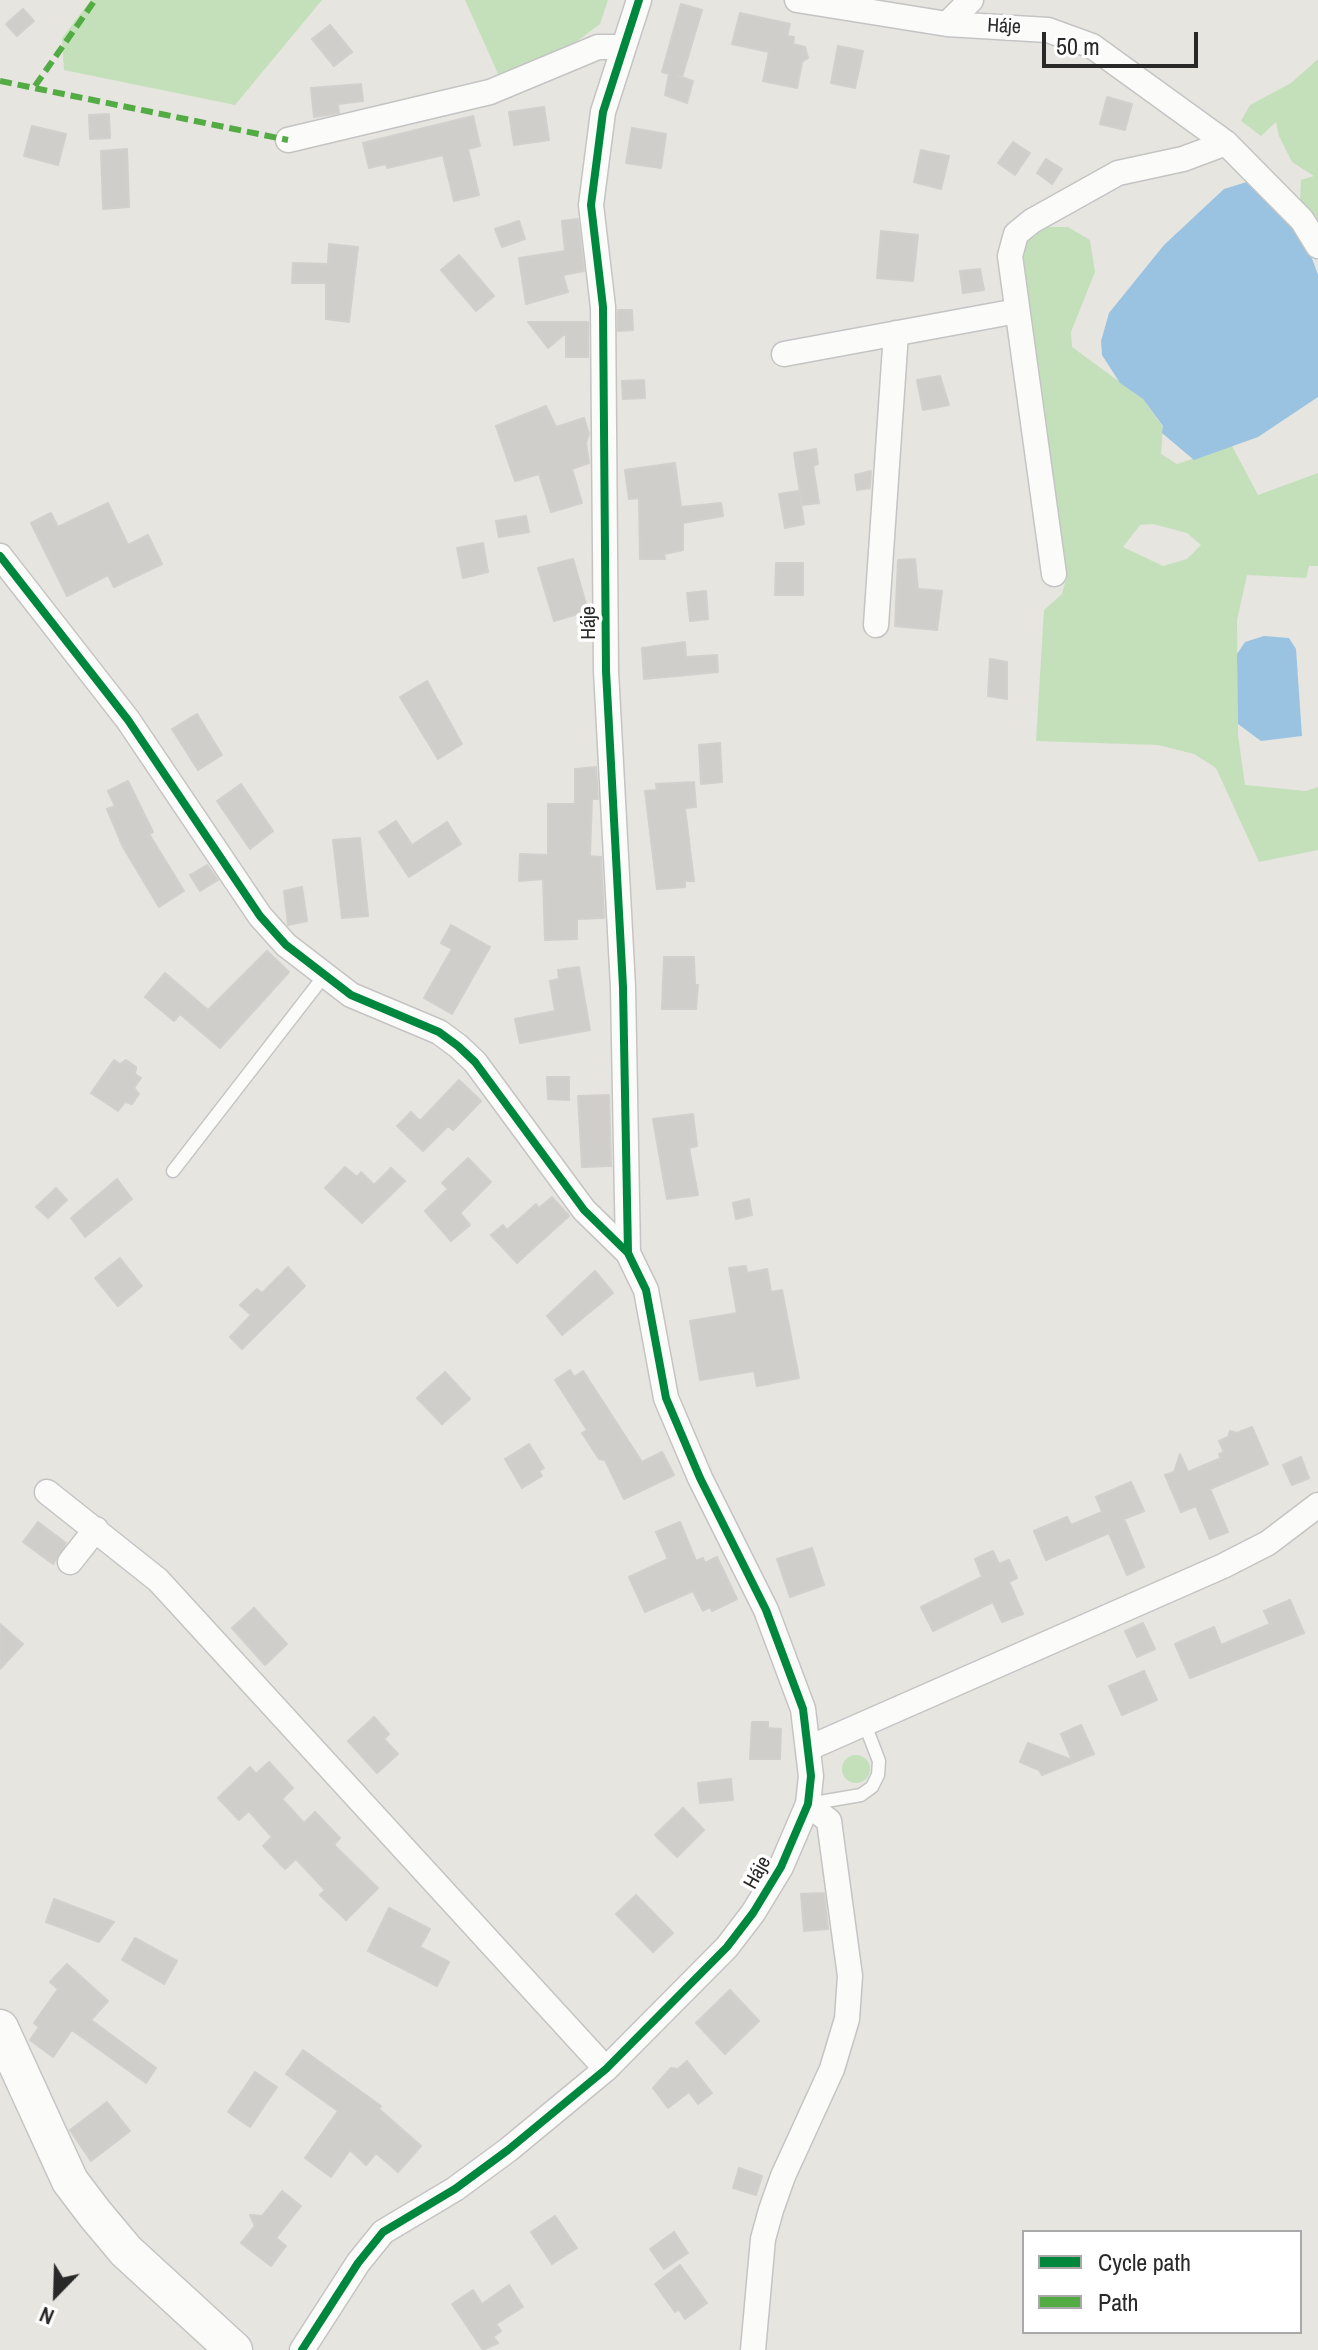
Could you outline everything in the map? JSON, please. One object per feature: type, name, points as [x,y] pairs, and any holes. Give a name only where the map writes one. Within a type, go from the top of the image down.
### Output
[{"type":"main road","points":[[0,2028],[70,2181],[126,2251],[234,2350]]},
{"type":"street","name":"Háje","points":[[628,1253],[623,987],[606,671],[603,307],[591,205],[603,112],[621,47],[639,0]]},
{"type":"street","name":"Háje","points":[[797,0],[947,24],[1048,30],[1092,46],[1226,143],[1302,220],[1318,246]]},
{"type":"street","points":[[947,24],[971,0]]},
{"type":"street","points":[[288,140],[490,92],[598,47],[621,47]]},
{"type":"street","points":[[1054,574],[1010,256],[1016,234],[1032,221],[1118,173],[1183,159],[1226,143]]},
{"type":"street","points":[[784,354],[1017,311]]},
{"type":"street","points":[[876,625],[896,333]]},
{"type":"street","name":"Háje","points":[[0,556],[128,720],[260,916],[286,945],[351,995],[439,1032],[458,1046],[475,1062],[584,1210],[628,1253],[646,1290],[666,1398],[700,1478],[766,1610],[803,1709],[811,1776],[808,1804],[781,1867],[753,1913],[695,1984],[606,2069],[508,2150],[455,2189],[383,2232],[358,2263],[302,2350]]},
{"type":"street","points":[[47,1492],[158,1580],[606,2069]]},
{"type":"street","points":[[809,1748],[1223,1566],[1268,1543],[1318,1505]]},
{"type":"street","points":[[70,1562],[96,1529]]},
{"type":"street","points":[[753,2350],[763,2239],[771,2210],[783,2176],[832,2069],[847,2019],[850,1976],[829,1821],[808,1804]]},
{"type":"lane","points":[[173,1171],[324,976]]},
{"type":"lane","points":[[808,1804],[861,1795],[872,1787],[878,1775],[879,1761],[864,1722]]},
{"type":"green space","points":[[91,0],[322,0],[235,105],[64,70],[62,38]]},
{"type":"green space","points":[[465,0],[608,0],[600,24],[560,54],[503,85]]},
{"type":"green space","points":[[1318,59],[1318,226],[1300,200],[1301,180],[1314,176],[1292,162],[1279,136],[1276,122],[1261,136],[1241,121],[1250,105],[1291,83]]},
{"type":"green space","points":[[1045,227],[1068,227],[1090,240],[1095,272],[1071,332],[1072,347],[1143,399],[1163,427],[1161,454],[1177,464],[1232,446],[1258,495],[1318,473],[1318,566],[1309,566],[1306,578],[1247,575],[1237,620],[1238,735],[1245,785],[1306,791],[1318,787],[1318,850],[1259,862],[1216,768],[1194,754],[1158,745],[1036,741],[1044,610],[1062,594],[1066,579],[1046,495],[1021,250],[1031,235]],"holes":[[[1153,524],[1187,533],[1201,545],[1187,559],[1163,566],[1123,547],[1140,525]]]},
{"type":"green space","points":[[856,1755],[866,1759],[870,1769],[866,1779],[856,1783],[846,1779],[842,1769],[846,1759]]},
{"type":"water","points":[[1250,181],[1301,228],[1318,275],[1318,397],[1258,437],[1194,460],[1162,433],[1163,426],[1143,399],[1120,383],[1102,355],[1101,341],[1109,313],[1164,245],[1224,189]]},
{"type":"water","points":[[1264,636],[1289,638],[1296,649],[1302,736],[1261,741],[1238,724],[1237,654],[1245,642]]},
{"type":"building","points":[[681,4],[702,10],[682,77],[676,75],[693,81],[687,103],[665,95],[669,74],[662,72]]},
{"type":"building","points":[[23,9],[34,21],[17,36],[6,24]]},
{"type":"building","points":[[740,13],[790,24],[787,36],[794,37],[793,44],[805,47],[808,58],[802,62],[797,88],[763,81],[769,52],[732,44]]},
{"type":"building","points":[[330,25],[352,52],[334,66],[312,39]]},
{"type":"building","points":[[838,46],[863,51],[855,88],[831,83]]},
{"type":"building","points":[[361,84],[363,101],[338,104],[339,113],[314,117],[311,88]]},
{"type":"building","points":[[1107,97],[1132,104],[1125,130],[1100,124]]},
{"type":"building","points":[[544,107],[549,140],[514,145],[509,112]]},
{"type":"building","points":[[109,114],[110,138],[90,139],[89,115]]},
{"type":"building","points":[[473,116],[480,146],[468,149],[479,195],[454,201],[443,155],[387,168],[386,164],[369,168],[363,143]]},
{"type":"building","points":[[32,126],[66,134],[58,165],[24,156]]},
{"type":"building","points":[[632,128],[666,134],[661,168],[626,163]]},
{"type":"building","points":[[1013,142],[1030,153],[1015,175],[998,163]]},
{"type":"building","points":[[127,149],[129,207],[103,209],[101,151]]},
{"type":"building","points":[[921,150],[949,156],[941,189],[914,182]]},
{"type":"building","points":[[1046,159],[1062,169],[1052,184],[1037,173]]},
{"type":"building","points":[[578,219],[584,271],[563,275],[568,292],[526,304],[519,258],[565,251],[562,221]]},
{"type":"building","points":[[519,221],[525,239],[502,247],[495,229]]},
{"type":"building","points":[[881,231],[918,235],[913,281],[877,278]]},
{"type":"building","points":[[329,244],[358,247],[349,322],[326,319],[326,283],[292,283],[293,263],[328,264]]},
{"type":"building","points":[[459,255],[494,296],[476,311],[441,270]]},
{"type":"building","points":[[980,269],[984,290],[963,293],[960,271]]},
{"type":"building","points":[[618,310],[632,310],[633,330],[618,331]]},
{"type":"building","points":[[528,322],[588,322],[588,357],[566,357],[566,333],[548,348]]},
{"type":"building","points":[[940,376],[949,405],[923,410],[917,380]]},
{"type":"building","points":[[644,380],[645,398],[623,399],[622,381]]},
{"type":"building","points":[[546,406],[556,427],[584,418],[589,434],[586,443],[589,463],[572,469],[582,503],[551,512],[539,474],[515,481],[496,426]]},
{"type":"building","points":[[816,449],[818,464],[813,466],[819,503],[802,505],[794,453]]},
{"type":"building","points":[[675,463],[681,507],[721,503],[723,516],[683,523],[683,550],[664,554],[665,559],[640,559],[639,498],[629,499],[625,470]]},
{"type":"building","points":[[871,471],[870,488],[857,490],[855,475]]},
{"type":"building","points":[[799,491],[804,524],[785,528],[779,494]]},
{"type":"building","points":[[108,503],[128,545],[148,535],[162,564],[114,587],[108,575],[67,596],[31,523],[51,513],[58,527]]},
{"type":"building","points":[[526,516],[529,532],[499,537],[496,521]]},
{"type":"building","points":[[483,543],[488,572],[463,578],[457,548]]},
{"type":"building","points":[[573,559],[588,611],[554,621],[538,568]]},
{"type":"building","points":[[915,559],[918,589],[942,591],[937,630],[895,626],[898,560]]},
{"type":"building","points":[[776,563],[803,563],[803,595],[775,595]]},
{"type":"building","points":[[706,591],[708,619],[690,621],[687,593]]},
{"type":"building","points":[[685,642],[686,657],[717,655],[718,672],[644,679],[642,648]]},
{"type":"building","points":[[990,659],[1007,662],[1007,699],[988,696]]},
{"type":"building","points":[[427,681],[462,744],[438,759],[400,697]]},
{"type":"building","points":[[197,714],[222,755],[198,770],[172,729]]},
{"type":"building","points":[[720,743],[722,782],[701,784],[699,745]]},
{"type":"building","points":[[596,767],[598,799],[592,799],[590,856],[601,857],[604,918],[577,919],[577,939],[545,940],[543,879],[519,881],[520,854],[548,855],[548,804],[575,804],[575,769]]},
{"type":"building","points":[[128,781],[153,832],[149,834],[184,891],[159,907],[123,847],[107,809],[115,806],[108,791]]},
{"type":"building","points":[[694,782],[696,807],[685,808],[694,881],[685,881],[685,887],[657,889],[645,791],[657,790],[656,784]]},
{"type":"building","points":[[241,784],[273,831],[250,849],[217,801]]},
{"type":"building","points":[[396,821],[412,845],[447,822],[461,844],[409,877],[379,832]]},
{"type":"building","points":[[360,838],[368,916],[342,918],[333,840]]},
{"type":"building","points":[[207,865],[218,880],[200,891],[190,875]]},
{"type":"building","points":[[302,887],[307,921],[288,925],[284,891]]},
{"type":"building","points":[[451,925],[490,947],[452,1014],[424,998],[452,949],[441,943]]},
{"type":"building","points":[[267,951],[289,972],[220,1048],[180,1014],[174,1021],[145,997],[165,973],[208,1010]]},
{"type":"building","points":[[664,957],[694,957],[695,985],[698,985],[696,1009],[662,1009]]},
{"type":"building","points":[[579,967],[590,1030],[520,1043],[515,1019],[555,1011],[550,981],[559,979],[558,970]]},
{"type":"building","points":[[114,1060],[120,1064],[126,1060],[136,1067],[135,1074],[141,1078],[134,1088],[139,1094],[132,1104],[125,1102],[118,1111],[91,1093]]},
{"type":"building","points":[[547,1077],[569,1077],[569,1100],[548,1099]]},
{"type":"building","points":[[459,1080],[481,1101],[453,1130],[448,1126],[423,1151],[397,1126],[411,1112],[420,1121]]},
{"type":"building","points":[[609,1095],[611,1166],[582,1167],[578,1096]]},
{"type":"building","points":[[693,1114],[697,1146],[689,1148],[698,1195],[667,1199],[653,1119]]},
{"type":"building","points":[[468,1158],[491,1182],[460,1213],[470,1225],[451,1241],[425,1211],[448,1189],[442,1183]]},
{"type":"building","points":[[345,1167],[357,1177],[361,1172],[374,1185],[391,1168],[405,1181],[362,1223],[325,1188]]},
{"type":"building","points":[[117,1179],[132,1199],[85,1237],[71,1218]]},
{"type":"building","points":[[56,1188],[67,1200],[48,1218],[36,1207]]},
{"type":"building","points":[[552,1197],[569,1216],[517,1263],[491,1235],[503,1225],[507,1230],[536,1204],[539,1208]]},
{"type":"building","points":[[749,1199],[752,1215],[736,1219],[733,1203]]},
{"type":"building","points":[[120,1258],[142,1286],[118,1306],[95,1278]]},
{"type":"building","points":[[746,1266],[747,1273],[767,1269],[771,1292],[782,1290],[799,1378],[757,1386],[754,1371],[700,1380],[690,1321],[737,1313],[729,1268]]},
{"type":"building","points":[[288,1267],[305,1286],[242,1349],[230,1337],[251,1315],[240,1305],[257,1289],[262,1293]]},
{"type":"building","points":[[595,1271],[613,1293],[562,1335],[547,1316]]},
{"type":"building","points":[[570,1370],[574,1377],[583,1371],[642,1462],[662,1452],[674,1475],[624,1499],[605,1460],[599,1459],[582,1433],[587,1430],[555,1380]]},
{"type":"building","points":[[445,1372],[470,1399],[442,1424],[417,1398]]},
{"type":"building","points":[[1252,1427],[1268,1464],[1210,1489],[1228,1532],[1210,1539],[1196,1506],[1181,1512],[1165,1475],[1174,1472],[1180,1454],[1188,1472],[1221,1458],[1219,1454],[1224,1452],[1219,1441],[1228,1437],[1230,1431],[1237,1433]]},
{"type":"building","points":[[529,1444],[544,1468],[539,1471],[542,1476],[522,1488],[505,1459]]},
{"type":"building","points":[[1301,1457],[1309,1478],[1292,1485],[1283,1465]]},
{"type":"building","points":[[1131,1482],[1144,1511],[1124,1519],[1144,1567],[1127,1575],[1109,1533],[1046,1560],[1034,1531],[1067,1517],[1071,1525],[1102,1512],[1096,1497]]},
{"type":"building","points":[[38,1522],[66,1543],[53,1564],[23,1542]]},
{"type":"building","points":[[680,1522],[696,1561],[703,1558],[705,1563],[717,1557],[737,1599],[712,1611],[710,1607],[703,1611],[693,1591],[645,1612],[629,1577],[668,1559],[656,1532]]},
{"type":"building","points":[[812,1548],[824,1585],[790,1597],[777,1559]]},
{"type":"building","points":[[993,1551],[999,1564],[1009,1560],[1017,1578],[1009,1582],[1023,1614],[1002,1622],[993,1602],[933,1631],[921,1607],[982,1577],[975,1559]]},
{"type":"building","points":[[1290,1600],[1304,1633],[1190,1678],[1175,1644],[1214,1627],[1221,1645],[1270,1624],[1264,1611]]},
{"type":"building","points":[[254,1608],[287,1644],[265,1665],[232,1628]]},
{"type":"building","points":[[1143,1623],[1155,1649],[1137,1657],[1125,1631]]},
{"type":"building","points":[[0,1624],[23,1644],[0,1669]]},
{"type":"building","points":[[1144,1671],[1157,1700],[1122,1715],[1109,1686]]},
{"type":"building","points":[[374,1717],[389,1734],[384,1739],[398,1754],[377,1773],[348,1741]]},
{"type":"building","points":[[752,1722],[768,1722],[768,1728],[781,1729],[780,1759],[750,1759]]},
{"type":"building","points":[[1081,1725],[1094,1754],[1042,1775],[1039,1770],[1020,1762],[1028,1743],[1072,1760],[1061,1734]]},
{"type":"building","points":[[269,1762],[293,1788],[282,1799],[304,1823],[315,1812],[340,1838],[334,1845],[378,1888],[346,1920],[320,1895],[325,1890],[296,1859],[285,1869],[263,1846],[272,1837],[249,1811],[239,1820],[218,1798],[250,1767],[256,1774]]},
{"type":"building","points":[[731,1779],[733,1800],[700,1803],[698,1783]]},
{"type":"building","points":[[683,1808],[704,1830],[677,1857],[655,1835]]},
{"type":"building","points":[[824,1893],[828,1929],[804,1931],[801,1894]]},
{"type":"building","points":[[636,1895],[673,1933],[653,1952],[616,1914]]},
{"type":"building","points":[[54,1899],[114,1922],[99,1942],[46,1922]]},
{"type":"building","points":[[389,1908],[430,1929],[420,1947],[449,1962],[437,1986],[368,1951]]},
{"type":"building","points":[[135,1938],[177,1961],[164,1984],[122,1960]]},
{"type":"building","points":[[67,1964],[108,2001],[91,2020],[156,2068],[146,2083],[72,2030],[53,2057],[30,2040],[39,2027],[34,2023],[58,1989],[50,1982]]},
{"type":"building","points":[[730,1990],[759,2021],[725,2054],[696,2023]]},
{"type":"building","points":[[303,2050],[381,2106],[379,2109],[421,2146],[398,2172],[376,2153],[366,2165],[350,2150],[331,2177],[305,2158],[338,2111],[286,2074]]},
{"type":"building","points":[[687,2061],[712,2093],[698,2104],[689,2092],[668,2108],[653,2088],[671,2068],[678,2069]]},
{"type":"building","points":[[255,2072],[277,2087],[250,2127],[228,2112]]},
{"type":"building","points":[[107,2102],[130,2131],[91,2161],[70,2130]]},
{"type":"building","points":[[739,2168],[762,2176],[756,2195],[733,2188]]},
{"type":"building","points":[[282,2191],[301,2206],[276,2238],[286,2246],[271,2266],[241,2243],[255,2226],[250,2215],[262,2216]]},
{"type":"building","points":[[555,2216],[577,2248],[552,2264],[531,2232]]},
{"type":"building","points":[[674,2232],[688,2253],[664,2269],[650,2249]]},
{"type":"building","points":[[680,2265],[707,2303],[685,2319],[679,2309],[675,2312],[655,2284]]},
{"type":"building","points":[[509,2285],[523,2307],[496,2324],[501,2331],[493,2337],[498,2343],[483,2350],[452,2304],[473,2290],[482,2304]]},
{"type":"marked path","points":[[35,86],[95,0]]},
{"type":"marked path","points":[[0,81],[288,140]]},
{"type":"cycle path","points":[[628,1253],[623,987],[606,671],[603,307],[591,205],[603,112],[639,0]]},
{"type":"cycle path","points":[[0,556],[128,720],[260,916],[286,945],[351,995],[439,1032],[458,1046],[475,1062],[584,1210],[628,1253],[646,1290],[666,1398],[700,1478],[766,1610],[803,1709],[811,1776],[808,1804],[781,1867],[753,1913],[727,1947],[606,2069],[508,2150],[455,2189],[383,2232],[358,2263],[302,2350]]}]
